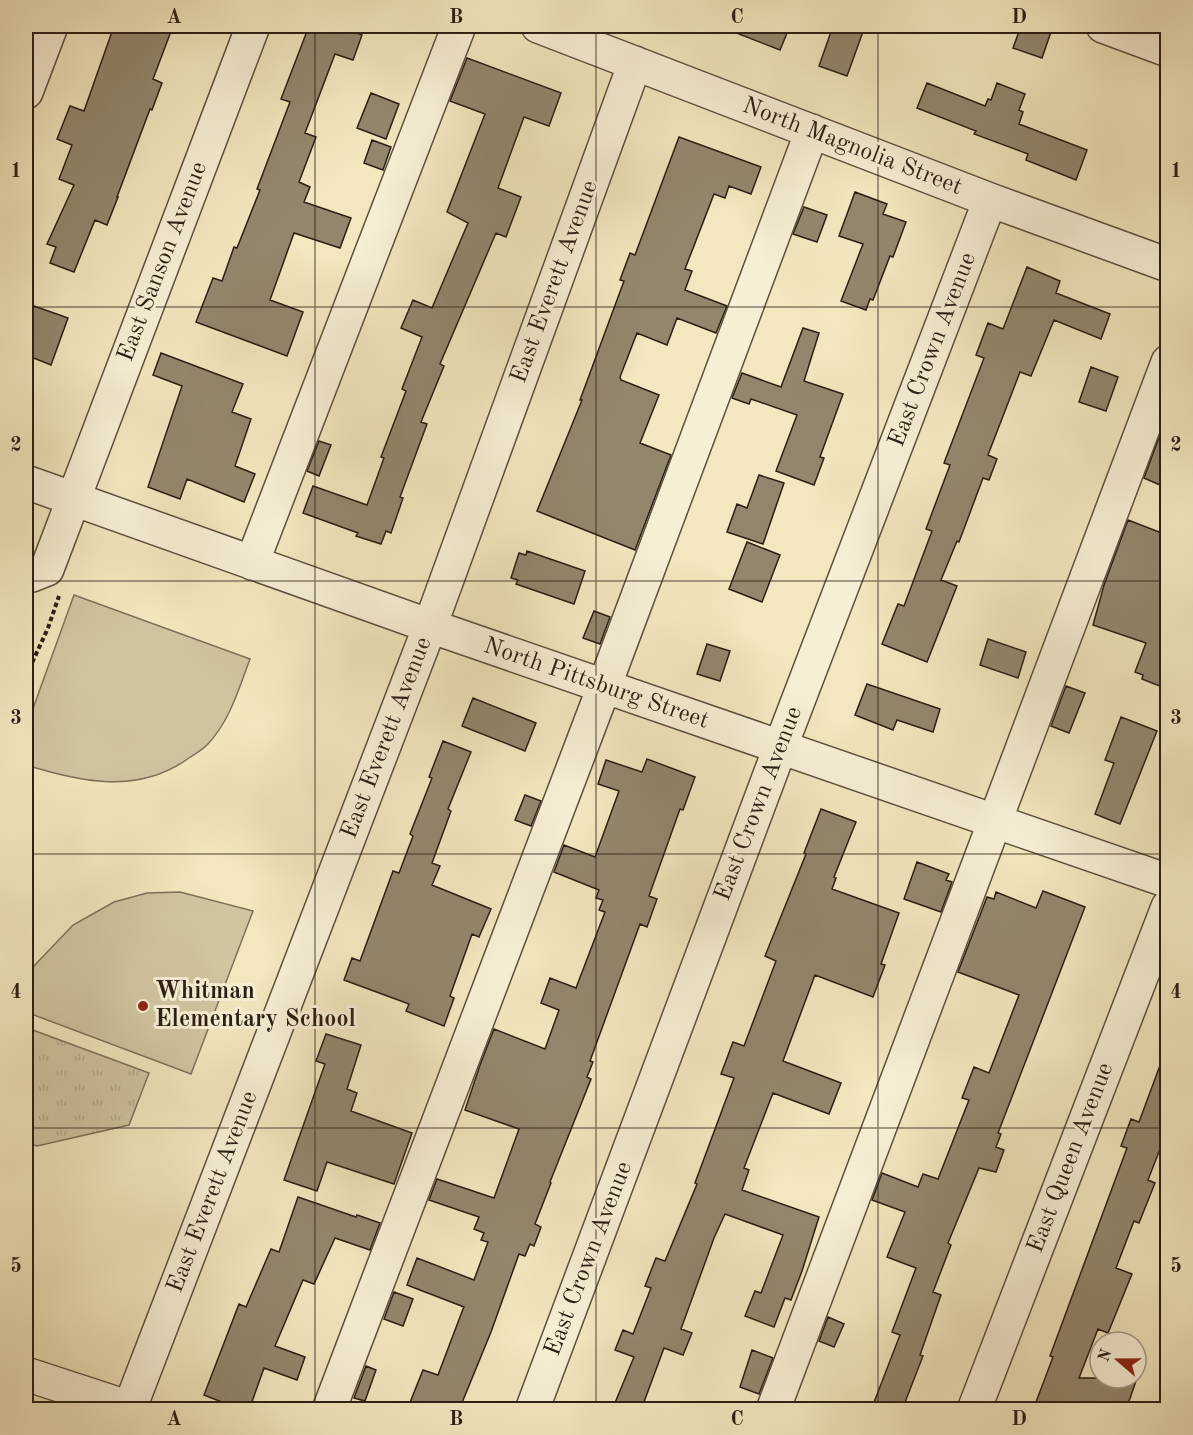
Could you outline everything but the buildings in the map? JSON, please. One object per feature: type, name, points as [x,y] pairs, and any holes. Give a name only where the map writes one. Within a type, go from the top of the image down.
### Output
[{"type":"street","points":[[26,92],[51,26]]},
{"type":"street","name":"East Sanson Avenue","points":[[36,571],[74,499],[253,26]]},
{"type":"street","points":[[252,563],[459,26]]},
{"type":"street","name":"North Magnolia Street","points":[[538,26],[990,200],[1167,265]]},
{"type":"street","points":[[1103,26],[1167,50]]},
{"type":"street","name":"East Everett Avenue","points":[[131,1409],[430,626],[635,63]]},
{"type":"street","points":[[329,1410],[604,687],[812,131]]},
{"type":"street","name":"East Crown Avenue","points":[[532,1410],[780,748],[990,200]]},
{"type":"street","points":[[772,1410],[1167,362]]},
{"type":"street","name":"North Pittsburg Street","points":[[26,482],[604,687],[1167,881]]},
{"type":"street","name":"East Queen Avenue","points":[[974,1410],[1167,907]]},
{"type":"street","points":[[26,1374],[131,1409]]},
{"type":"green space","points":[[74,595],[250,659],[228,715],[205,747],[170,770],[130,781],[88,780],[26,765],[26,728]]},
{"type":"green space","points":[[180,892],[253,911],[191,1074],[26,1012],[26,984],[33,967],[73,925],[114,902],[147,893]]},
{"type":"green space","points":[[30,1029],[149,1073],[129,1125],[37,1146],[26,1142],[26,1042]]},
{"type":"place","name":"Whitman Elementary School","points":[[143,1006]]}]
